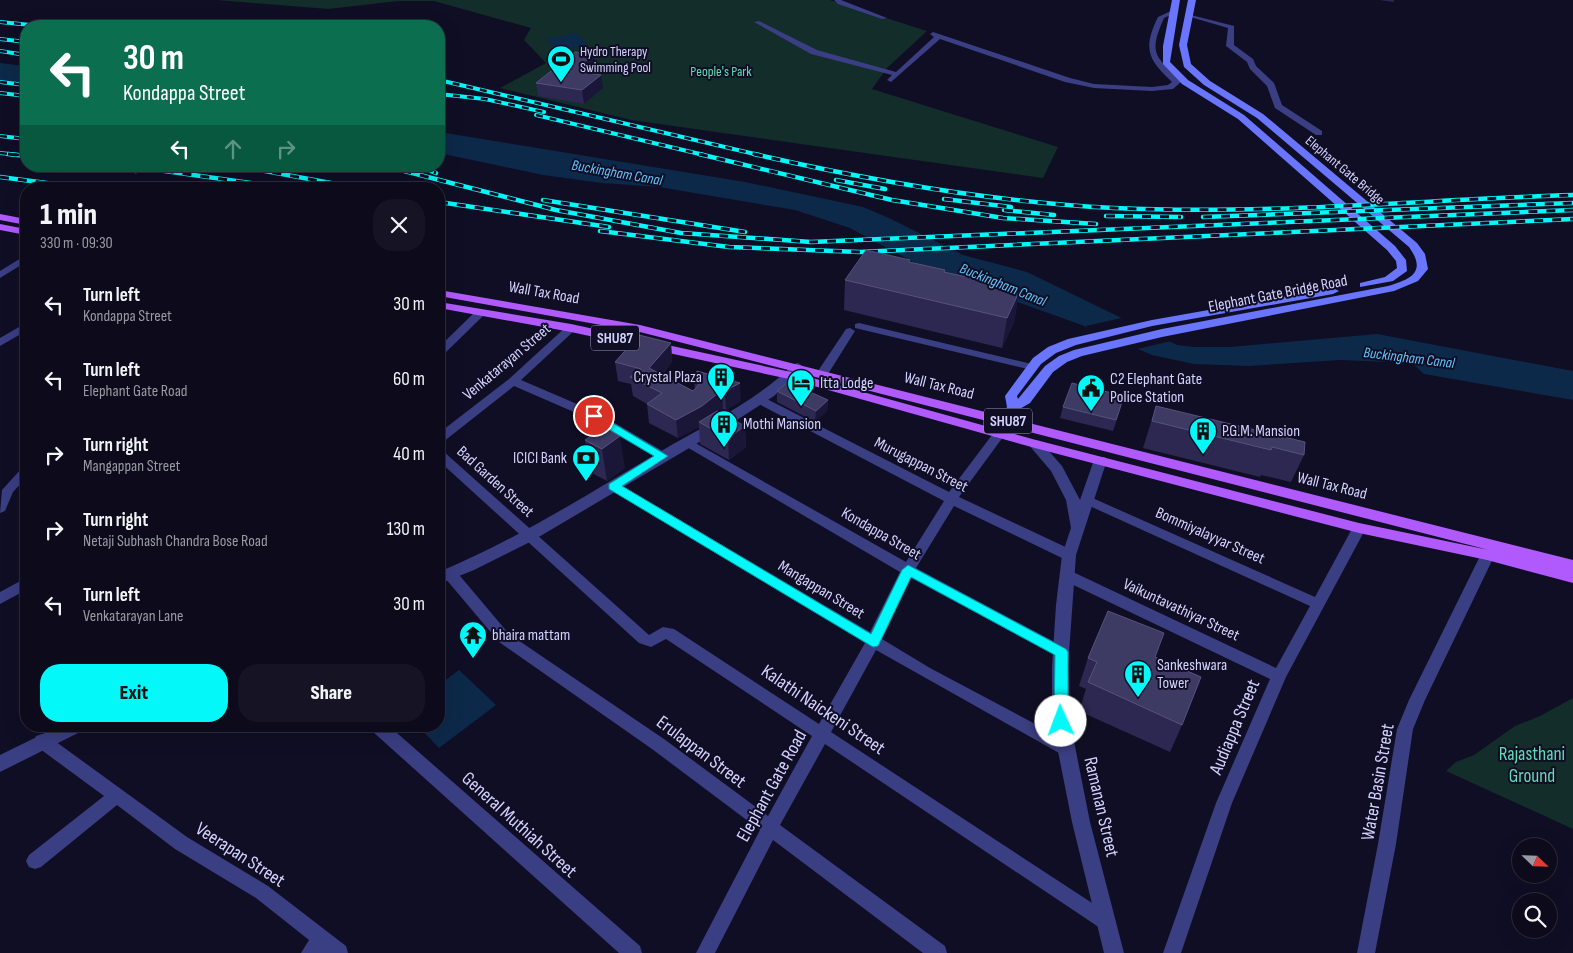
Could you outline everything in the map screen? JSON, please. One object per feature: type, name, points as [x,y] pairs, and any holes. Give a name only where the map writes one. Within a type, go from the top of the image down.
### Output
[{"type":"main road","points":[[1173,12],[1176,0]]},
{"type":"main road","points":[[1189,15],[1192,0]]},
{"type":"main road","name":"Elephant Gate Bridge","points":[[1173,12],[1166,62],[1185,82],[1241,117],[1391,248]]},
{"type":"main road","name":"Elephant Gate Bridge","points":[[1189,15],[1183,45],[1187,65],[1207,83],[1260,116],[1413,245]]},
{"type":"main road","points":[[0,217],[20,221]]},
{"type":"main road","points":[[0,227],[20,231]]},
{"type":"main road","name":"Elephant Gate Bridge Road","points":[[1391,248],[1404,265],[1403,269],[1389,279],[1152,323],[1077,340],[1052,350],[1032,367],[1011,396],[1013,407],[1026,400],[1049,369],[1063,359],[1089,350],[1162,332],[1403,286],[1420,275],[1424,268],[1424,260],[1413,245]]},
{"type":"main road","name":"Wall Tax Road","points":[[445,293],[640,329],[1002,427],[1489,550],[1573,577]]},
{"type":"main road","name":"Wall Tax Road","points":[[445,305],[794,372],[822,374],[1002,427],[1035,444],[1359,528],[1573,566]]},
{"type":"main road","points":[[1077,340],[1089,350]]},
{"type":"main road","points":[[1002,427],[1013,407]]},
{"type":"street","points":[[837,0],[840,3],[884,18]]},
{"type":"street","points":[[890,80],[936,35],[1076,82],[1094,86],[1152,89],[1170,87],[1177,82],[1159,67],[1152,55],[1152,35],[1161,17],[1173,12]]},
{"type":"street","points":[[1189,15],[1232,27],[1230,46],[1250,61],[1253,67],[1271,85],[1278,106],[1319,133]]},
{"type":"street","points":[[757,22],[814,52],[896,74]]},
{"type":"street","points":[[0,275],[20,262]]},
{"type":"street","points":[[445,347],[480,313]]},
{"type":"street","name":"Venkatarayan Street","points":[[445,434],[513,381],[571,328]]},
{"type":"street","points":[[822,374],[854,328],[1032,367]]},
{"type":"street","points":[[0,344],[20,330]]},
{"type":"street","points":[[445,576],[529,535],[760,399],[794,372]]},
{"type":"street","points":[[513,381],[594,416],[662,456]]},
{"type":"street","name":"Murugappan Street","points":[[760,399],[951,499],[1069,555]]},
{"type":"street","name":"Elephant Gate Road","points":[[705,953],[770,828],[823,736],[873,642],[908,570],[951,499],[1002,427]]},
{"type":"street","name":"Kondappa Street","points":[[686,443],[908,570],[1061,652]]},
{"type":"street","name":"Ramanan Street","points":[[1035,444],[1067,484],[1074,500],[1078,528],[1069,555],[1061,652],[1061,721],[1065,748],[1114,953]]},
{"type":"street","name":"Bad Garden Street","points":[[445,459],[529,535]]},
{"type":"street","points":[[1078,528],[1100,460]]},
{"type":"street","points":[[0,508],[8,490],[20,477]]},
{"type":"street","name":"Mangappan Street","points":[[613,486],[873,642],[1065,748]]},
{"type":"street","name":"Bommiyalayyar Street","points":[[1088,500],[1318,604]]},
{"type":"street","name":"Audiappa Street","points":[[1172,953],[1224,803],[1279,676],[1359,528]]},
{"type":"street","name":"Kalathi Naickeni Street","points":[[529,535],[644,640],[651,640],[662,633],[669,633],[1106,922]]},
{"type":"street","name":"Water Basin Street","points":[[1366,953],[1387,844],[1405,729],[1416,700],[1489,550]]},
{"type":"street","name":"Vaikuntavathiyar Street","points":[[1068,576],[1279,676]]},
{"type":"street","name":"Erulappan Street","points":[[445,577],[504,638],[658,744],[938,953]]},
{"type":"street","points":[[0,598],[20,586]]},
{"type":"street","points":[[0,764],[62,732]]},
{"type":"street","name":"General Muthiah Street","points":[[385,732],[633,953]]},
{"type":"street","name":"Veerapan Street","points":[[42,741],[181,843],[262,892],[316,946],[340,953]]},
{"type":"street","points":[[35,861],[116,796]]},
{"type":"green space","name":"People's Park","points":[[217,0],[830,0],[927,31],[887,68],[872,89],[1058,147],[1043,178],[631,120],[500,88],[546,63],[524,40],[531,28],[434,1],[398,1],[328,9]]},
{"type":"green space","name":"Rajasthani Ground","points":[[1573,698],[1573,829],[1446,771],[1456,762],[1474,755],[1515,726],[1540,716]]},
{"type":"water","points":[[577,33],[588,45],[556,51],[546,39]]},
{"type":"water","points":[[0,63],[20,65],[20,82],[0,80]]},
{"type":"water","name":"Buckingham Canal","points":[[445,133],[745,182],[863,207],[963,255],[1027,272],[1177,345],[1230,347],[1377,334],[1573,371],[1573,400],[1424,374],[1412,363],[1340,360],[1249,366],[1194,364],[1152,355],[1079,324],[928,270],[850,228],[795,210],[659,187],[602,183],[543,175],[445,154]]},
{"type":"water","points":[[459,670],[496,705],[439,748],[424,732],[445,732],[445,680]]},
{"type":"pier","points":[[1126,317],[1171,341],[1133,350],[1091,332],[1086,326]]},
{"type":"building","points":[[575,52],[594,54],[582,64],[588,65],[582,72],[601,75],[582,90],[536,83]]},
{"type":"building","points":[[866,250],[910,260],[909,262],[945,270],[944,272],[985,281],[983,284],[1019,292],[1007,318],[845,280]]},
{"type":"building","points":[[639,335],[671,343],[649,368],[693,391],[701,382],[694,379],[697,371],[740,383],[725,391],[722,390],[702,406],[676,420],[647,404],[662,393],[630,377],[641,369],[615,362]]},
{"type":"building","points":[[788,382],[828,400],[816,411],[777,391]]},
{"type":"building","points":[[1072,383],[1124,396],[1116,420],[1063,407]]},
{"type":"building","points":[[1156,406],[1305,442],[1304,455],[1272,447],[1271,450],[1152,421]]},
{"type":"building","points":[[717,411],[745,426],[728,438],[699,422]]},
{"type":"building","points":[[609,430],[620,436],[602,449],[585,440],[599,431],[604,433]]},
{"type":"building","points":[[1108,611],[1164,633],[1155,657],[1201,677],[1182,725],[1088,682],[1097,662],[1088,658]]},
{"type":"railway","points":[[0,22],[20,24]]},
{"type":"railway","points":[[0,39],[20,41]]},
{"type":"railway","points":[[0,51],[20,54]]},
{"type":"railway","points":[[445,81],[759,155]]},
{"type":"railway","points":[[0,82],[20,84]]},
{"type":"railway","points":[[0,93],[20,95]]},
{"type":"railway","points":[[445,95],[485,99],[544,112]]},
{"type":"railway","points":[[536,115],[704,155]]},
{"type":"railway","points":[[0,136],[20,138]]},
{"type":"railway","points":[[0,153],[19,155]]},
{"type":"railway","points":[[8,154],[20,155]]},
{"type":"railway","points":[[699,154],[892,200],[1003,218],[1096,224]]},
{"type":"railway","points":[[754,154],[932,189],[1023,201],[1114,208],[1228,210],[1573,195]]},
{"type":"railway","points":[[172,172],[243,182]]},
{"type":"railway","points":[[270,172],[325,182]]},
{"type":"railway","points":[[408,172],[556,210],[681,233],[811,242],[1573,210]]},
{"type":"railway","points":[[0,177],[39,182]]},
{"type":"railway","points":[[836,180],[885,189]]},
{"type":"railway","points":[[944,199],[1011,207]]},
{"type":"railway","points":[[543,200],[745,232]]},
{"type":"railway","points":[[445,203],[609,227]]},
{"type":"railway","points":[[1203,217],[1573,203]]},
{"type":"railway","points":[[1004,210],[1054,215]]},
{"type":"railway","points":[[1106,216],[1181,217]]},
{"type":"railway","points":[[600,231],[729,247],[860,252],[1573,219]]},
{"type":"place","name":"Hydro Therapy Swimming Pool","points":[[561,83]]},
{"type":"place","name":"Crystal Plaza","points":[[721,401]]},
{"type":"place","name":"Itta Lodge","points":[[801,407]]},
{"type":"place","name":"C2 Elephant Gate Police Station","points":[[1091,412]]},
{"type":"place","name":"Mothi Mansion","points":[[724,448]]},
{"type":"place","name":"P.G.M. Mansion","points":[[1203,455]]},
{"type":"place","name":"ICICI Bank","points":[[586,482]]},
{"type":"place","name":"bhaira mattam","points":[[473,659]]},
{"type":"place","name":"Sankeshwara Tower","points":[[1138,698]]},
{"type":"route","points":[[594,416],[662,456],[613,486],[873,642],[908,570],[1061,652],[1061,721]]}]
